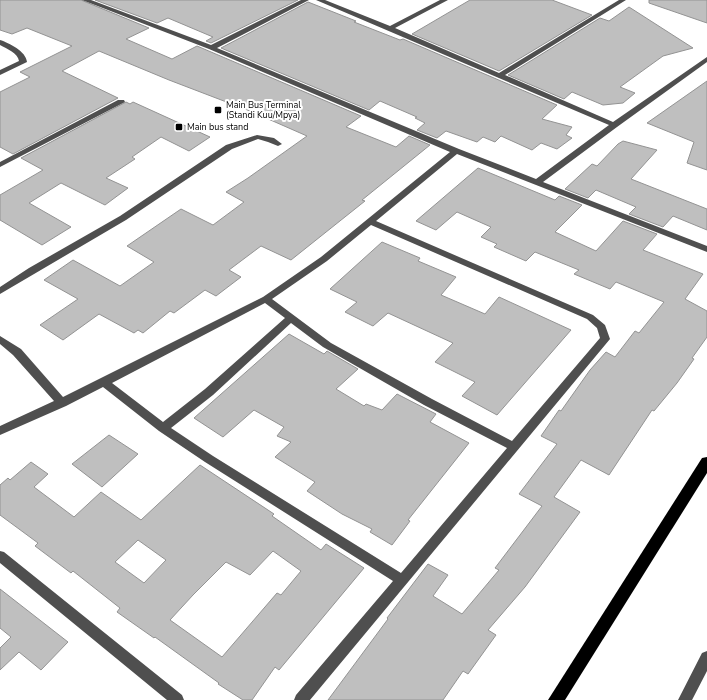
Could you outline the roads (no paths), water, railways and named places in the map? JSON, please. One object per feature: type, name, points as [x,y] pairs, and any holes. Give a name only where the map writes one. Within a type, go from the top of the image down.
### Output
[{"type":"highway","points":[[556,700],[707,462]]},
{"type":"street","points":[[84,0],[211,48],[537,184],[707,249]]},
{"type":"street","points":[[211,48],[306,0]]},
{"type":"street","points":[[319,0],[391,28],[614,125]]},
{"type":"street","points":[[391,28],[445,0]]},
{"type":"street","points":[[499,76],[623,0]]},
{"type":"street","points":[[0,42],[19,53],[23,58],[23,62],[0,73]]},
{"type":"street","points":[[537,184],[614,125],[707,58]]},
{"type":"street","points":[[0,165],[121,102]]},
{"type":"street","points":[[0,291],[32,270],[123,218],[229,147],[258,137],[271,140],[278,144]]},
{"type":"street","points":[[0,431],[62,403],[266,299],[324,259],[456,151]]},
{"type":"street","points":[[301,700],[605,339],[602,327],[590,317],[370,221]]},
{"type":"street","points":[[266,299],[327,345],[428,402],[514,447]]},
{"type":"street","points":[[163,428],[209,392],[291,318]]},
{"type":"street","points":[[0,339],[17,352],[62,403]]},
{"type":"street","points":[[104,382],[163,428],[209,459],[402,580]]},
{"type":"street","points":[[0,556],[177,700]]},
{"type":"street","points":[[685,700],[707,657]]},
{"type":"place","name":"Main Bus Terminal (Standi Kuu/Mpya)","points":[[218,110]]},
{"type":"place","name":"Main bus stand","points":[[179,127]]}]
